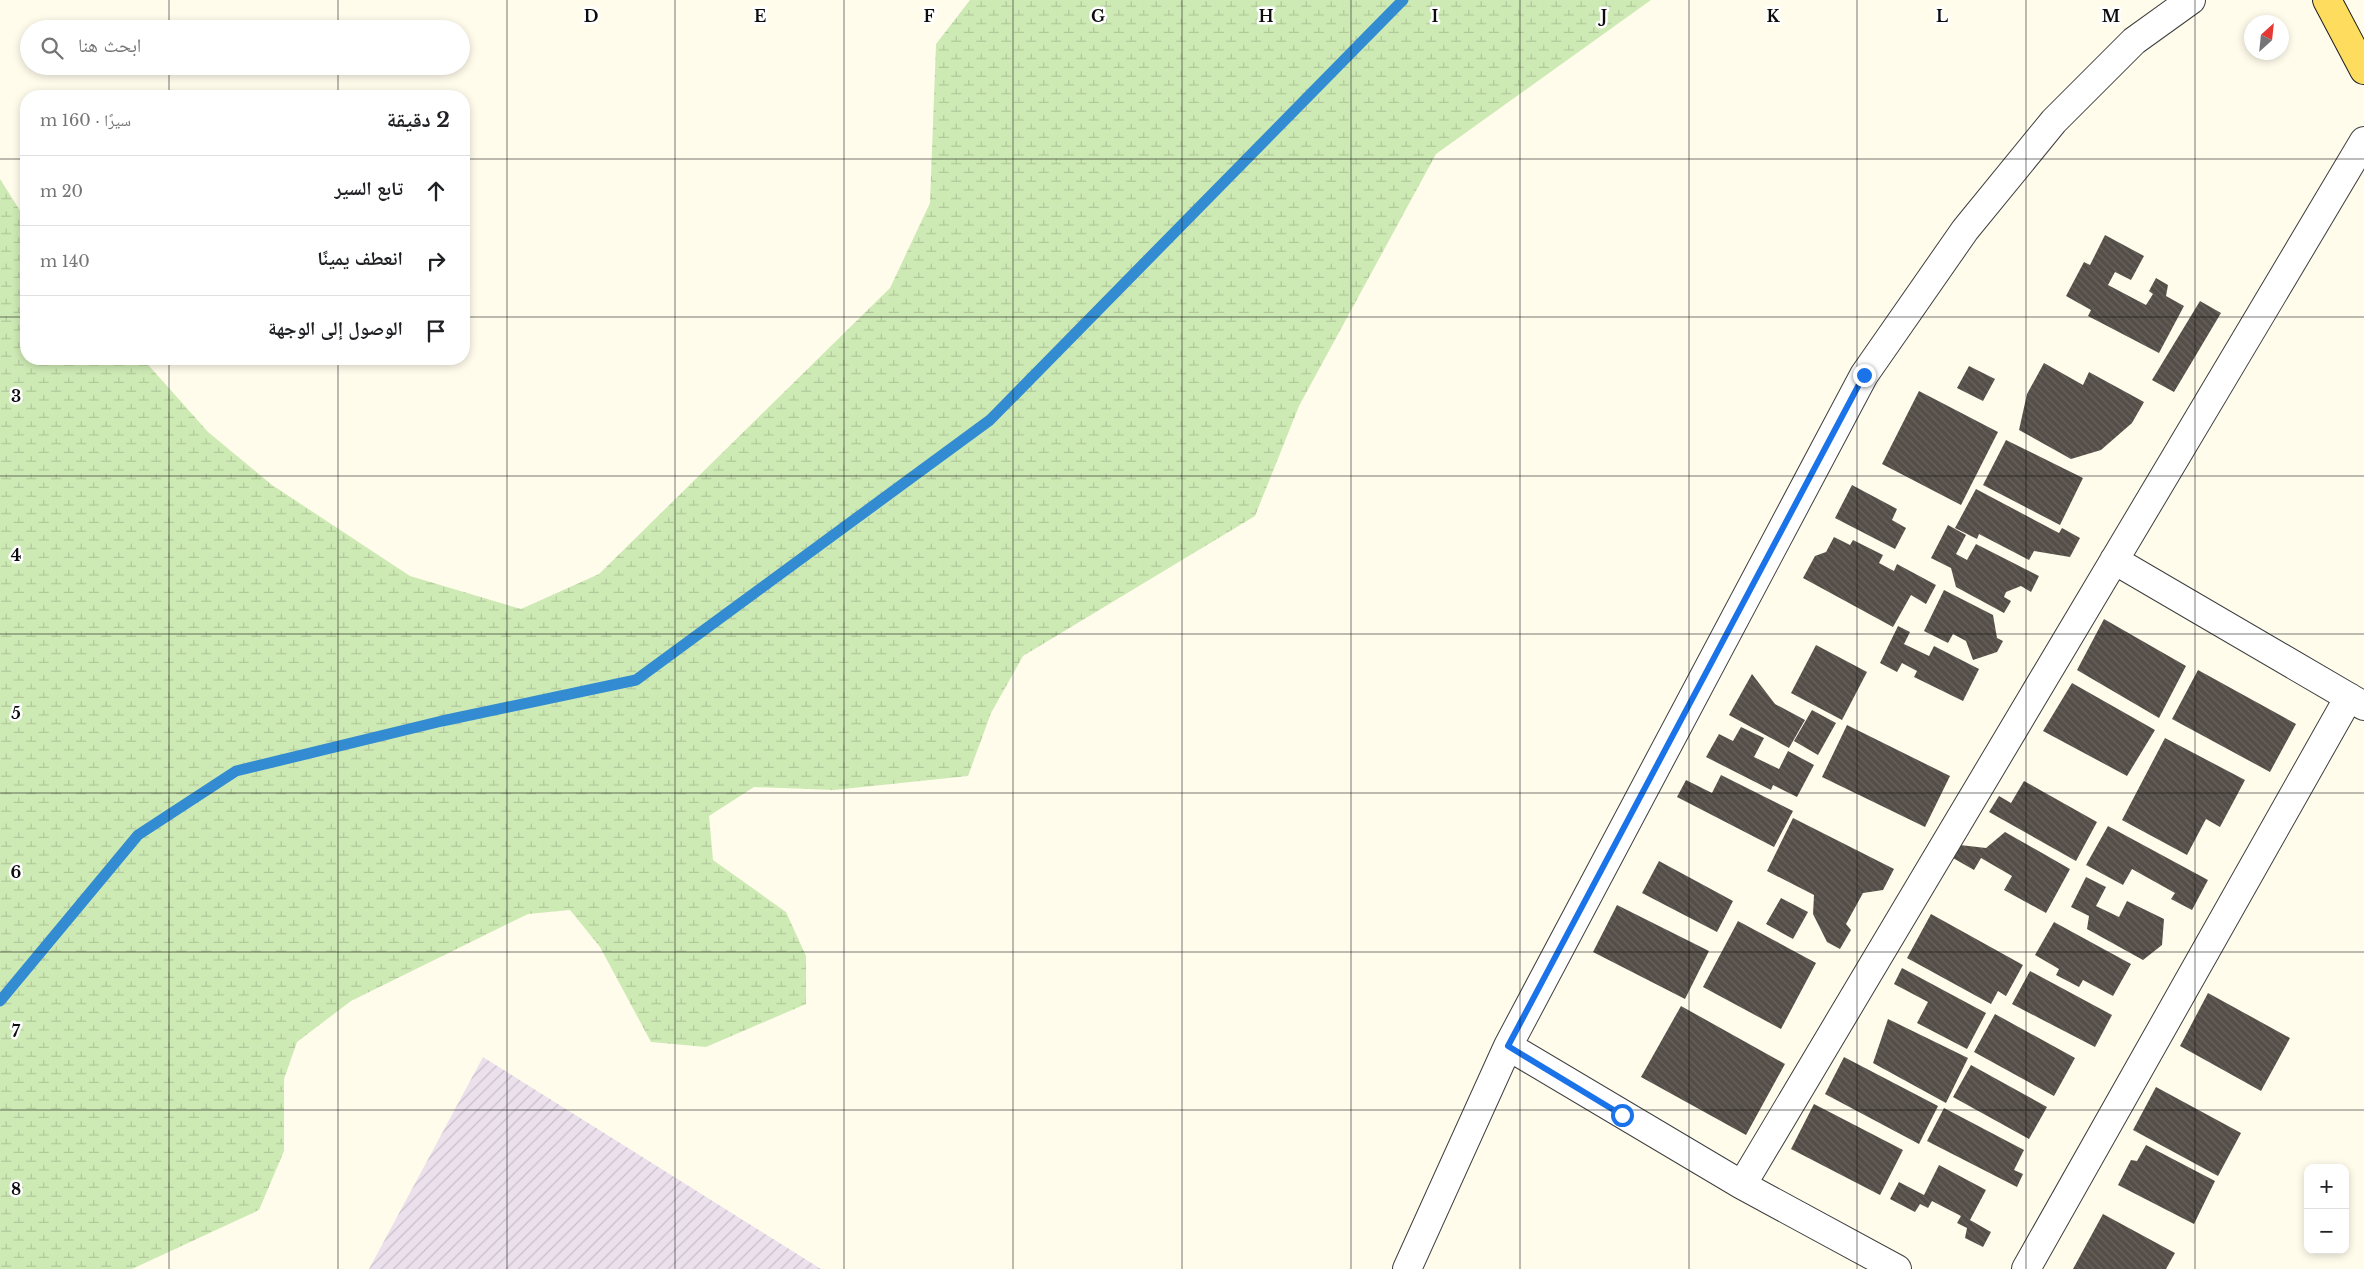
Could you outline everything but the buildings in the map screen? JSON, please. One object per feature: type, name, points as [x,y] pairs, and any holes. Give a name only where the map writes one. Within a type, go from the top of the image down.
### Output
[{"type":"main road","points":[[2327,0],[2364,70]]},
{"type":"street","points":[[1407,1269],[1508,1046],[1864,375],[1965,230],[2054,121],[2134,41],[2191,0]]},
{"type":"street","points":[[1742,1185],[2364,141]]},
{"type":"street","points":[[2026,1269],[2357,701],[2114,560]]},
{"type":"street","points":[[1508,1046],[1742,1185],[1897,1269]]},
{"type":"shaded area","points":[[483,1057],[821,1269],[369,1269]]},
{"type":"green space","points":[[970,0],[1651,0],[1436,154],[1299,406],[1255,516],[1023,656],[991,713],[968,776],[834,790],[754,787],[709,816],[713,860],[786,912],[806,956],[806,1004],[706,1047],[651,1042],[600,947],[570,910],[528,914],[351,1001],[297,1042],[284,1079],[284,1151],[259,1210],[132,1269],[0,1269],[0,179],[20,211],[20,365],[148,365],[208,432],[272,485],[410,576],[521,609],[599,574],[890,288],[930,203],[936,44]]},
{"type":"waterway","points":[[0,1001],[138,835],[236,771],[442,721],[636,680],[990,420],[1403,0]]},
{"type":"route","points":[[1622,1115],[1508,1046],[1864,375]]}]
